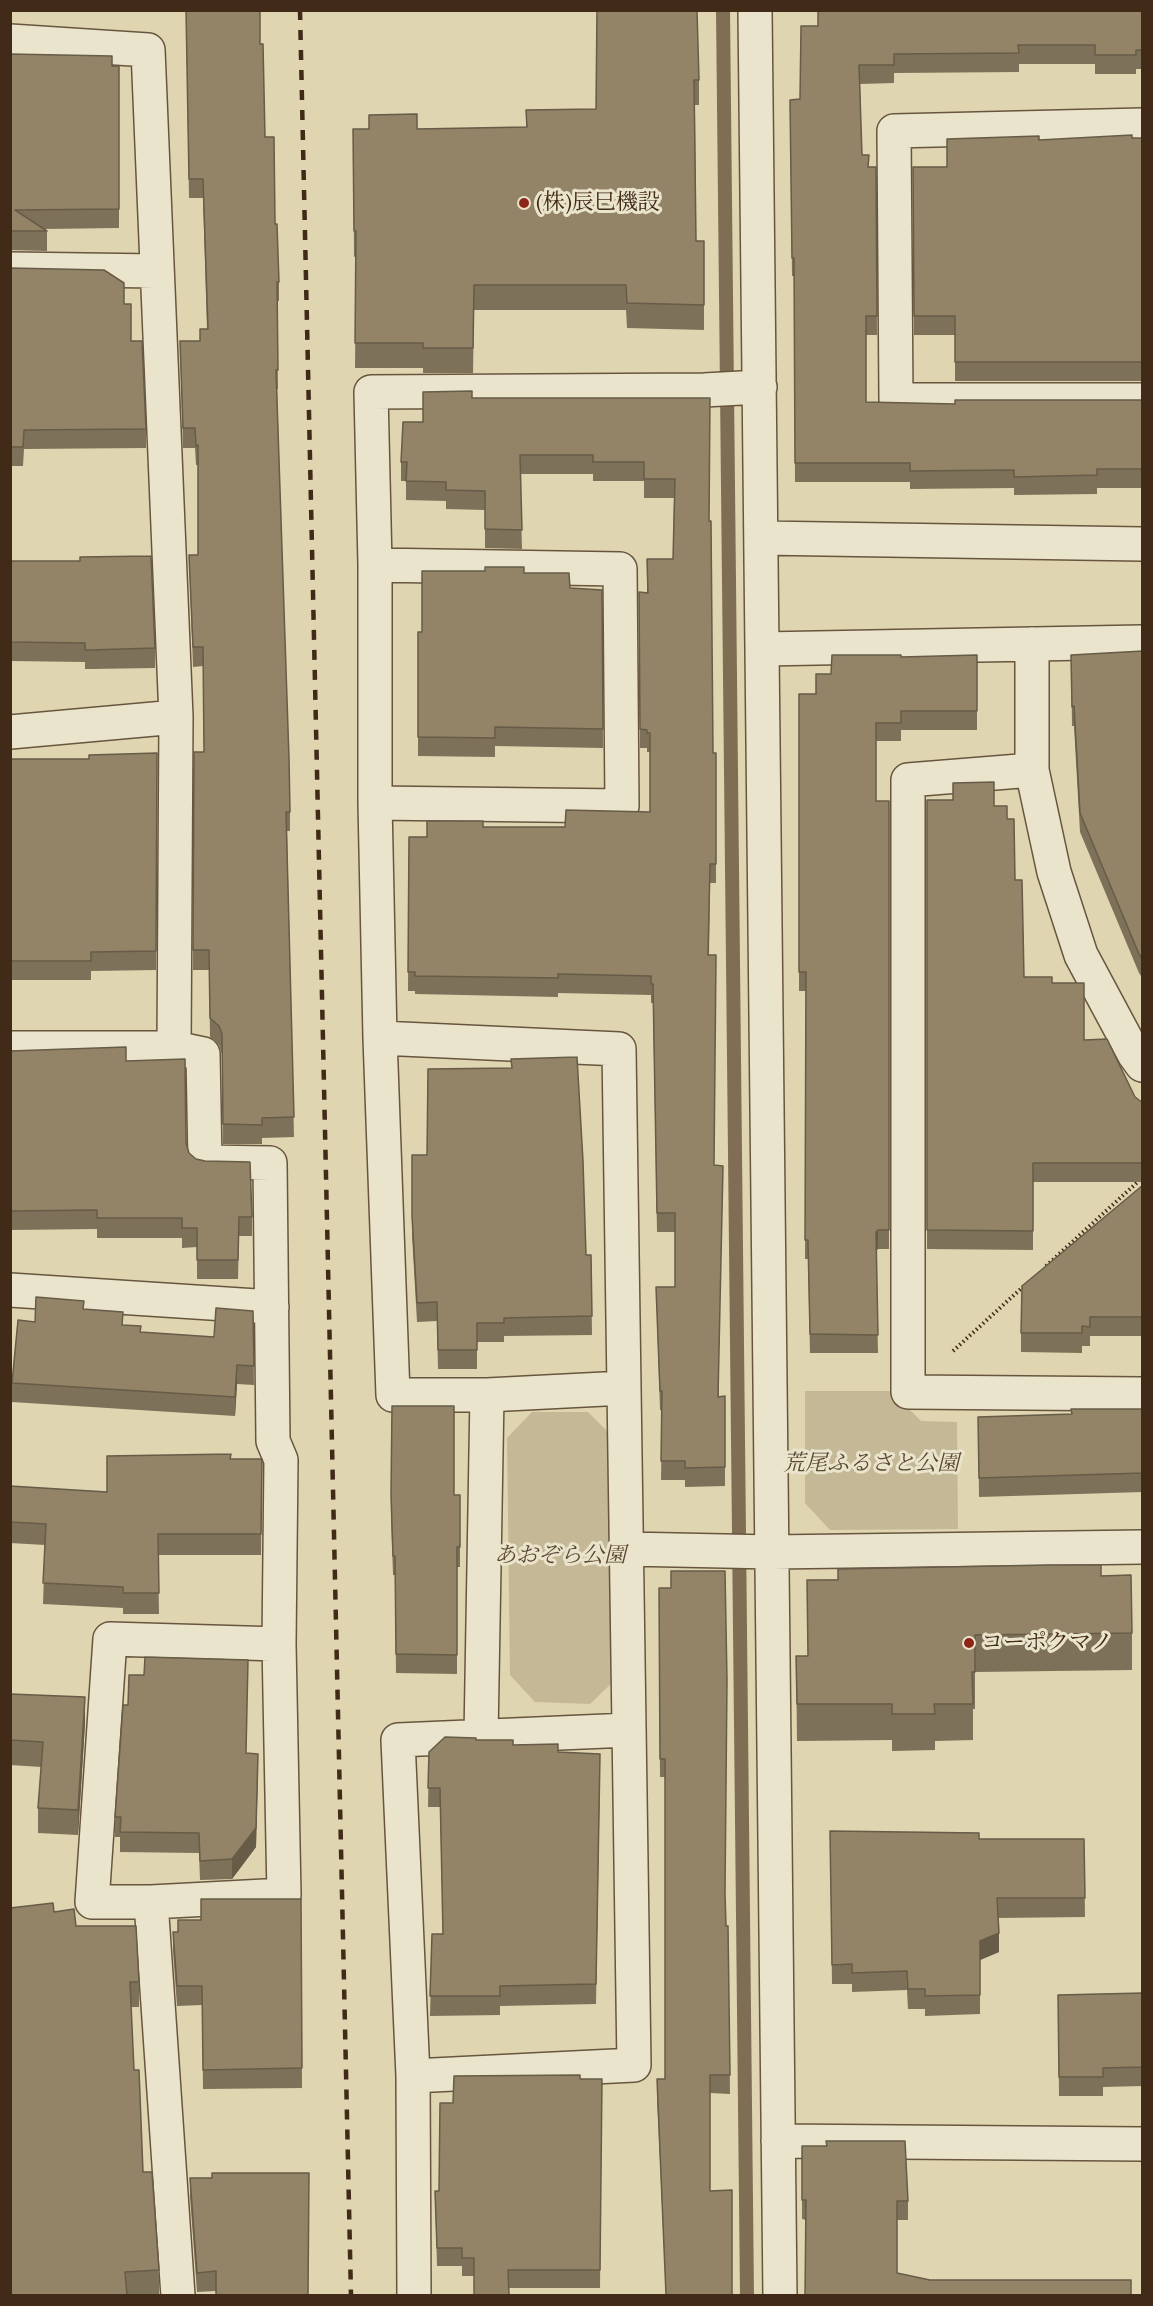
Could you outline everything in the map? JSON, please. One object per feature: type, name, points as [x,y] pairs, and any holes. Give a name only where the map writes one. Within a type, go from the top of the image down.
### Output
[{"type":"street","points":[[755,10],[755,387],[762,538],[763,650],[767,1552],[780,2295]]},
{"type":"street","points":[[10,41],[148,50],[176,717],[174,1048]]},
{"type":"street","points":[[1143,125],[894,131],[896,400],[1143,400]]},
{"type":"street","points":[[10,269],[158,271]]},
{"type":"street","points":[[624,1388],[487,1395],[393,1395],[380,1038],[371,392],[704,390],[755,387]]},
{"type":"street","points":[[762,538],[1143,544]]},
{"type":"street","points":[[375,565],[620,569],[622,806],[375,803]]},
{"type":"street","points":[[763,650],[1143,642]]},
{"type":"street","points":[[1032,644],[1032,770],[1054,872],[1082,955],[1134,1054],[1143,1065]]},
{"type":"street","points":[[10,732],[176,717]]},
{"type":"street","points":[[1032,770],[908,780],[908,1392],[1143,1394]]},
{"type":"street","points":[[380,1038],[619,1049],[634,2065],[413,2076]]},
{"type":"street","points":[[10,1048],[174,1048],[203,1054],[205,1162],[270,1163],[273,1441],[281,1460],[279,1644],[284,1895],[151,1902],[92,1902],[110,1639],[279,1644]]},
{"type":"street","points":[[10,1290],[272,1306]]},
{"type":"street","points":[[480,1736],[487,1395]]},
{"type":"street","points":[[627,1549],[767,1552],[1143,1547]]},
{"type":"street","points":[[414,2295],[413,2076],[398,1740],[629,1730]]},
{"type":"street","points":[[151,1902],[178,2295]]},
{"type":"street","points":[[778,2141],[1143,2144]]},
{"type":"path","points":[[1038,1273],[1143,1178]]},
{"type":"path","points":[[908,1392],[1030,1281]]},
{"type":"green space","name":"荒尾ふるさと公園","points":[[805,1391],[891,1391],[921,1421],[957,1422],[958,1529],[830,1530],[805,1503]]},
{"type":"green space","name":"あおぞら公園","points":[[532,1412],[588,1412],[610,1434],[612,1683],[590,1704],[535,1702],[510,1675],[507,1438]]},
{"type":"building","points":[[186,10],[260,10],[265,137],[274,137],[275,224],[277,224],[279,282],[277,282],[278,370],[276,370],[289,758],[290,812],[286,812],[294,1117],[262,1118],[262,1125],[223,1124],[222,1034],[219,1026],[210,1018],[209,950],[193,950],[194,752],[204,752],[203,647],[193,647],[189,555],[198,555],[198,445],[196,446],[195,428],[183,428],[180,341],[200,341],[200,329],[208,329],[203,179],[189,179]]},
{"type":"building","points":[[597,10],[697,10],[699,80],[694,80],[696,241],[704,241],[704,305],[627,303],[626,285],[474,285],[473,348],[423,348],[423,343],[355,343],[356,231],[354,231],[353,129],[369,129],[369,115],[417,114],[417,129],[527,127],[526,110],[596,109]]},
{"type":"building","points":[[818,10],[1143,10],[1143,50],[1136,50],[1136,55],[1095,55],[1095,45],[1018,45],[1019,53],[894,54],[894,65],[859,65],[862,155],[869,155],[868,167],[876,167],[877,316],[866,316],[866,402],[955,404],[955,400],[1143,400],[1143,469],[1097,469],[1097,475],[1014,477],[1014,470],[910,471],[910,463],[795,463],[794,258],[792,258],[790,100],[800,99],[801,26],[818,26]]},
{"type":"building","points":[[10,54],[112,56],[112,66],[119,66],[119,209],[15,210],[47,231],[10,231]]},
{"type":"building","points":[[1132,135],[1132,138],[1143,138],[1143,362],[955,362],[955,316],[914,316],[913,167],[947,167],[947,139],[1039,136],[1039,140]]},
{"type":"building","points":[[10,268],[104,270],[124,283],[124,304],[131,304],[131,341],[142,341],[146,429],[24,430],[23,447],[10,447]]},
{"type":"building","points":[[472,391],[472,398],[710,398],[709,521],[711,521],[713,753],[716,753],[716,864],[710,864],[708,955],[716,955],[714,1165],[723,1166],[718,1397],[725,1396],[725,1467],[685,1468],[685,1461],[661,1461],[662,1391],[660,1391],[656,1287],[675,1287],[675,1213],[657,1213],[651,976],[558,974],[558,978],[415,976],[415,972],[408,972],[409,837],[427,837],[427,821],[483,821],[483,827],[565,827],[566,810],[650,812],[650,733],[640,729],[639,592],[648,593],[647,559],[673,559],[675,479],[644,479],[644,462],[593,462],[593,455],[520,455],[522,530],[485,529],[485,491],[446,490],[446,482],[406,481],[407,462],[401,462],[403,422],[423,422],[423,392]]},
{"type":"building","points":[[151,556],[155,648],[85,650],[85,643],[10,642],[10,561],[80,561],[80,557]]},
{"type":"building","points":[[485,567],[524,567],[524,573],[569,573],[570,588],[602,590],[603,729],[495,727],[495,738],[418,737],[418,632],[422,632],[422,571],[485,571]]},
{"type":"building","points":[[1143,651],[1143,960],[1080,813],[1074,706],[1072,707],[1071,655]]},
{"type":"building","points":[[832,655],[901,655],[901,657],[977,655],[977,711],[901,711],[901,723],[876,723],[876,801],[889,801],[889,1230],[876,1232],[878,1335],[810,1334],[808,1240],[805,1240],[806,972],[799,972],[799,694],[816,694],[816,674],[831,674]]},
{"type":"building","points":[[157,753],[156,951],[91,952],[91,961],[10,961],[10,759],[89,759],[89,755]]},
{"type":"building","points":[[994,782],[994,806],[1007,806],[1007,819],[1014,819],[1015,880],[1022,880],[1024,977],[1052,977],[1052,983],[1084,983],[1084,1040],[1107,1039],[1135,1097],[1143,1103],[1143,1163],[1033,1163],[1033,1231],[927,1230],[927,800],[953,800],[953,783]]},
{"type":"building","points":[[126,1047],[126,1061],[185,1059],[186,1143],[189,1153],[196,1159],[205,1161],[250,1162],[252,1217],[239,1217],[238,1260],[197,1260],[197,1228],[182,1228],[182,1218],[97,1218],[97,1210],[10,1211],[10,1051]]},
{"type":"building","points":[[577,1057],[586,1255],[591,1255],[592,1316],[504,1318],[504,1323],[477,1323],[477,1350],[438,1350],[437,1302],[417,1303],[412,1216],[412,1155],[427,1155],[428,1069],[512,1068],[511,1059]]},
{"type":"building","points":[[1143,1185],[1143,1317],[1090,1317],[1090,1327],[1082,1326],[1082,1333],[1021,1333],[1022,1286]]},
{"type":"building","points":[[36,1297],[84,1301],[83,1309],[123,1312],[122,1325],[141,1326],[140,1332],[214,1337],[216,1308],[253,1311],[254,1366],[237,1365],[235,1397],[12,1383],[18,1320],[35,1322]]},
{"type":"building","points":[[392,1406],[454,1406],[454,1495],[460,1495],[460,1547],[457,1547],[457,1655],[396,1654],[395,1556],[393,1556],[391,1495]]},
{"type":"building","points":[[1071,1409],[1143,1409],[1143,1473],[979,1478],[978,1417],[1072,1414]]},
{"type":"building","points":[[231,1454],[230,1459],[262,1459],[261,1534],[158,1534],[159,1593],[123,1593],[123,1587],[43,1583],[46,1524],[10,1522],[10,1486],[107,1492],[107,1456]]},
{"type":"building","points":[[1101,1565],[1101,1576],[1131,1575],[1132,1633],[975,1635],[975,1672],[972,1672],[973,1704],[934,1704],[935,1714],[892,1714],[892,1704],[797,1704],[796,1656],[808,1656],[807,1580],[838,1580],[838,1569]]},
{"type":"building","points":[[671,1571],[725,1571],[727,1680],[725,1893],[726,1926],[728,1926],[730,2075],[710,2075],[710,2191],[732,2190],[732,2295],[666,2295],[657,2079],[665,2079],[665,1759],[660,1759],[659,1588],[671,1588]]},
{"type":"building","points":[[145,1657],[248,1660],[246,1753],[258,1754],[256,1828],[232,1859],[200,1861],[199,1833],[120,1832],[121,1817],[115,1817],[123,1705],[128,1705],[129,1675],[144,1675]]},
{"type":"building","points":[[10,1694],[85,1697],[78,1810],[38,1808],[43,1742],[10,1740]]},
{"type":"building","points":[[445,1737],[513,1740],[513,1745],[558,1744],[558,1752],[600,1754],[596,1984],[500,1986],[500,1996],[430,1996],[432,1934],[443,1934],[440,1788],[428,1788],[429,1752]]},
{"type":"building","points":[[830,1831],[979,1833],[979,1839],[1084,1839],[1085,1898],[997,1898],[999,1933],[980,1941],[980,1995],[925,1996],[925,1989],[908,1989],[907,1971],[852,1973],[852,1964],[832,1965]]},
{"type":"building","points":[[201,1899],[301,1899],[302,2068],[203,2070],[202,1986],[177,1986],[173,1932],[178,1932],[178,1920],[201,1920]]},
{"type":"building","points":[[53,1903],[54,1912],[74,1909],[76,1926],[136,1926],[139,1982],[130,1982],[134,2070],[139,2070],[143,2172],[152,2172],[159,2270],[125,2272],[127,2295],[10,2295],[10,1908]]},
{"type":"building","points":[[1143,1993],[1143,2067],[1103,2068],[1103,2077],[1059,2077],[1058,1995]]},
{"type":"building","points":[[580,2075],[580,2079],[602,2079],[600,2270],[508,2270],[509,2295],[474,2295],[474,2258],[462,2258],[462,2248],[437,2248],[435,2191],[439,2191],[440,2103],[453,2103],[454,2076]]},
{"type":"building","points":[[826,2141],[905,2141],[908,2201],[897,2201],[897,2273],[930,2280],[1131,2280],[1131,2295],[805,2295],[806,2200],[802,2200],[802,2146],[827,2146]]},
{"type":"building","points":[[212,2173],[309,2173],[308,2295],[216,2295],[216,2271],[197,2273],[190,2178],[212,2178]]},
{"type":"waterway","points":[[723,10],[747,2296]]},
{"type":"railway","points":[[300,10],[351,2296]]},
{"type":"place","name":"(株)辰巳機設","points":[[524,203]]},
{"type":"place","name":"コーポクマノ","points":[[969,1643]]}]
